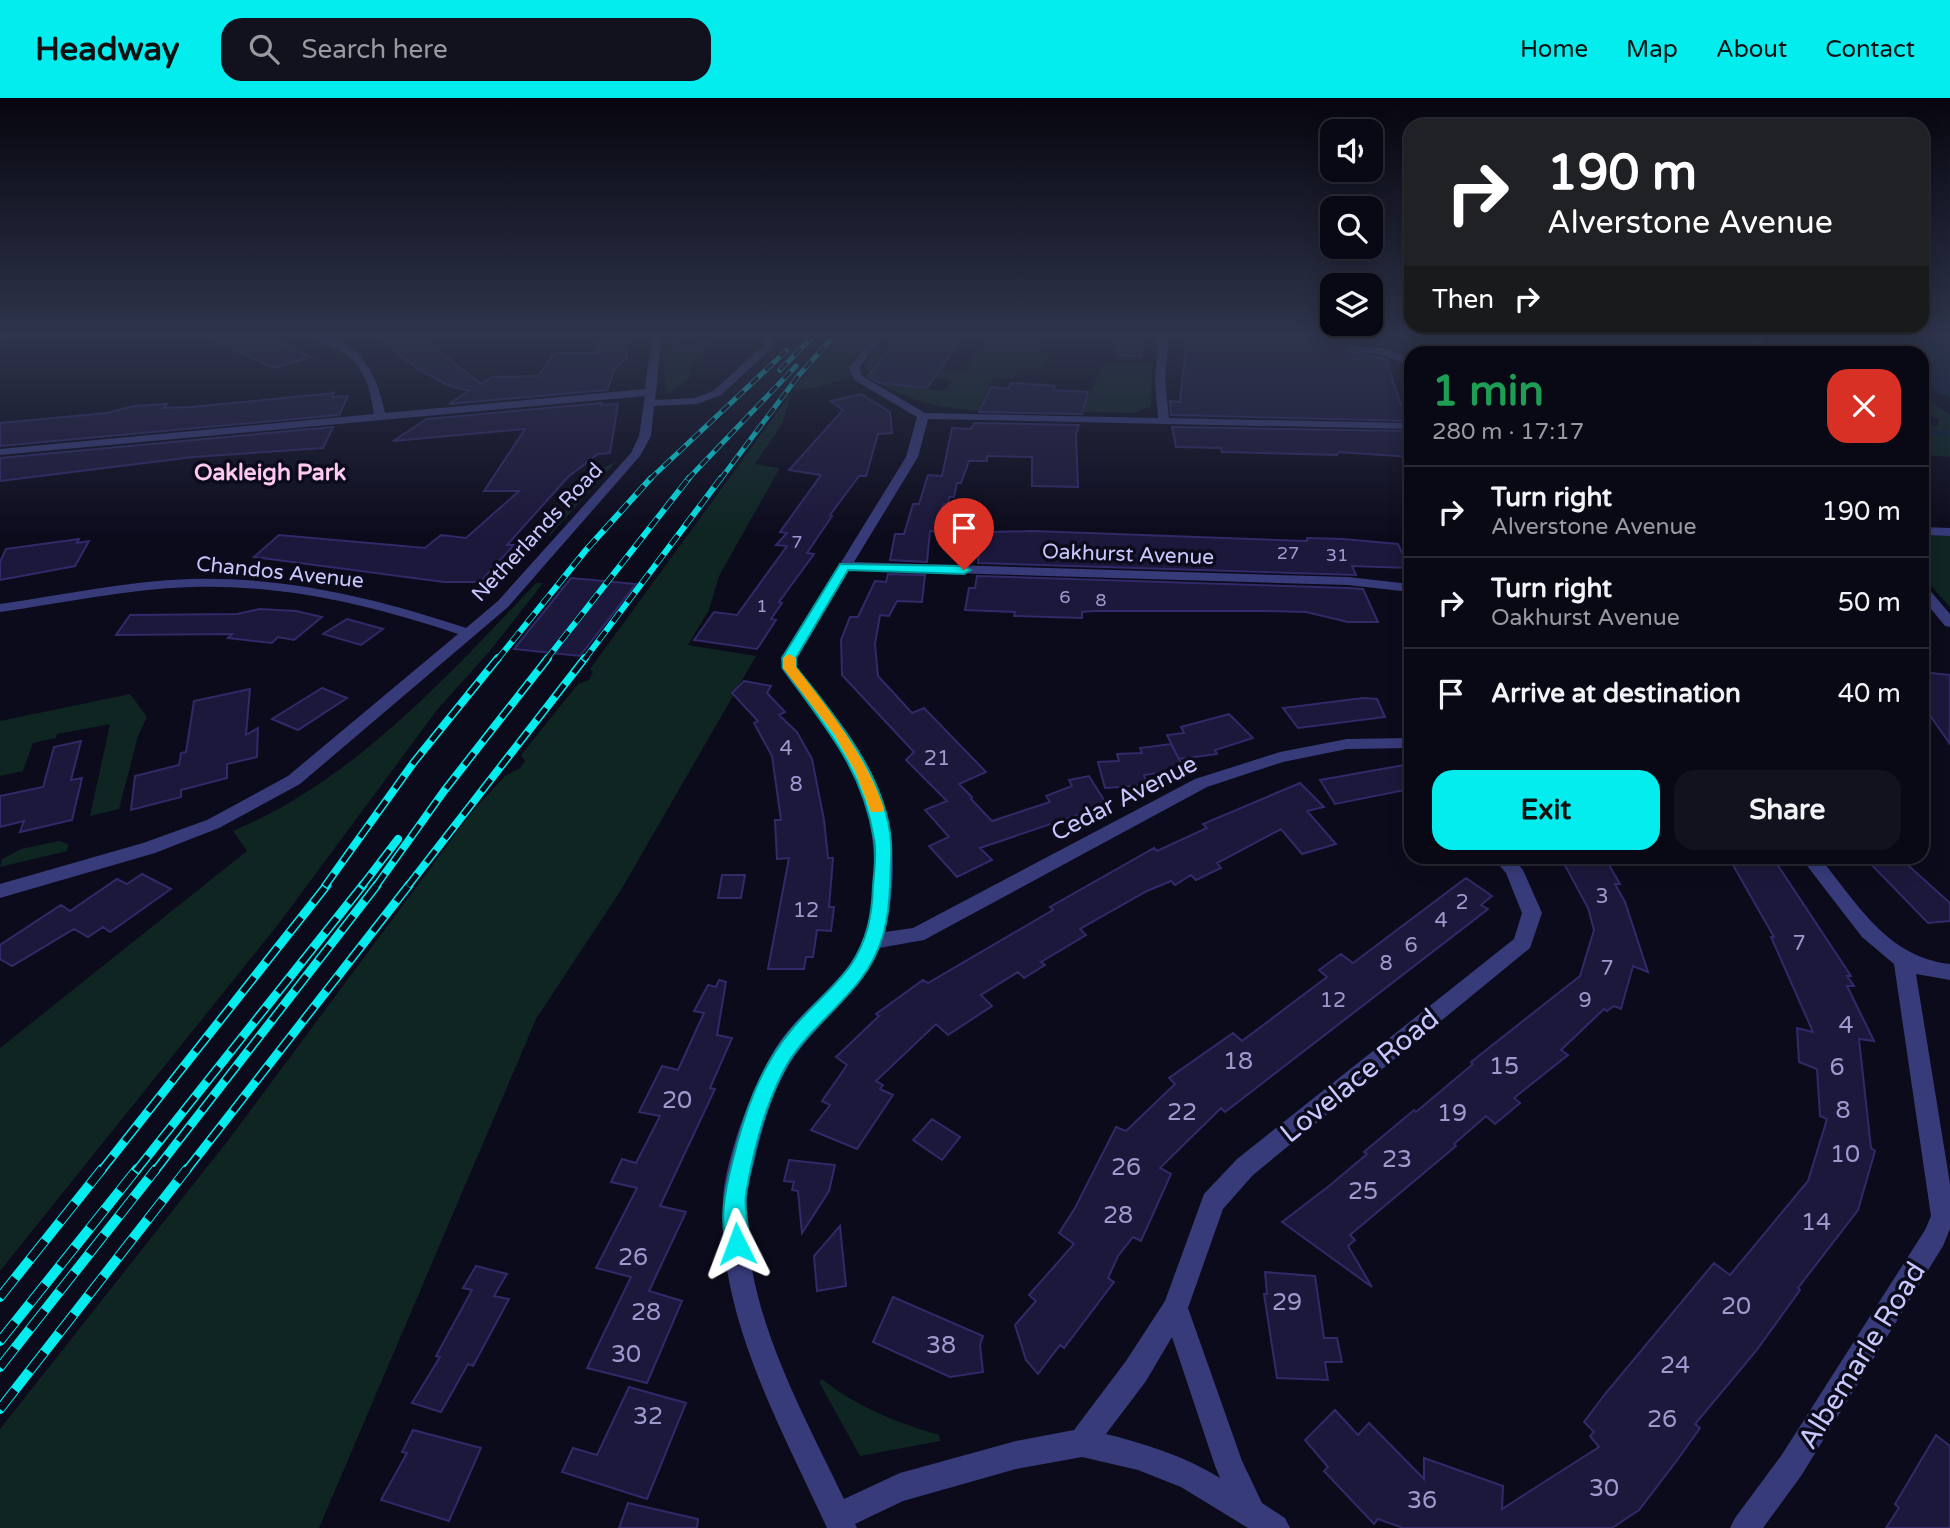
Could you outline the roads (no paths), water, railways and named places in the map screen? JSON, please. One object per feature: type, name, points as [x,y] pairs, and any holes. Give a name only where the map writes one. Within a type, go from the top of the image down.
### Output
[{"type":"street","points":[[377,402],[380,416]]},
{"type":"street","points":[[0,452],[380,416],[581,402]]},
{"type":"street","name":"Netherlands Road","points":[[0,891],[149,848],[213,824],[274,793],[324,759],[503,604],[636,454],[645,436],[648,402]]},
{"type":"street","points":[[899,402],[923,416],[1404,426]]},
{"type":"street","points":[[1162,402],[1164,421]]},
{"type":"street","points":[[923,416],[912,457],[789,658],[789,668],[840,732],[862,771],[878,812],[883,841],[881,900],[875,942],[855,973],[799,1034],[775,1065],[753,1119],[735,1196],[737,1244],[747,1297],[781,1397],[839,1522],[900,1487],[1016,1455],[1082,1443],[1138,1456],[1190,1476],[1263,1521]]},
{"type":"street","points":[[1929,531],[1950,532]]},
{"type":"street","name":"Oakhurst Avenue","points":[[844,566],[1348,581],[1404,587]]},
{"type":"street","name":"Chandos Avenue","points":[[0,608],[162,586],[212,583],[353,598],[398,609],[468,633]]},
{"type":"street","points":[[1929,598],[1950,622]]},
{"type":"street","name":"Cedar Avenue","points":[[875,942],[917,935],[1201,783],[1280,757],[1347,744],[1404,743]]},
{"type":"street","name":"Lovelace Road","points":[[1082,1443],[1136,1371],[1175,1308],[1213,1202],[1245,1167],[1523,943],[1532,914],[1514,870],[1508,864]]},
{"type":"street","points":[[1815,864],[1881,945],[1904,962],[1950,972]]},
{"type":"street","name":"Albemarle Road","points":[[1745,1528],[1791,1466],[1934,1238],[1943,1216],[1904,962]]},
{"type":"street","points":[[1175,1308],[1229,1466],[1263,1521]]},
{"type":"waterway","points":[[1929,432],[1950,434]]},
{"type":"railway","points":[[650,479],[732,402]]},
{"type":"railway","points":[[687,480],[762,402]]},
{"type":"railway","points":[[720,480],[779,402]]},
{"type":"railway","points":[[546,660],[689,478]]},
{"type":"railway","points":[[584,660],[721,478]]},
{"type":"railway","points":[[497,660],[586,550],[650,479]]},
{"type":"railway","points":[[325,886],[414,762],[498,658]]},
{"type":"railway","points":[[376,886],[444,791],[548,658]]},
{"type":"railway","points":[[408,886],[585,658]]},
{"type":"railway","points":[[362,886],[398,839]]},
{"type":"railway","points":[[101,1171],[327,885]]},
{"type":"railway","points":[[136,1171],[363,885]]},
{"type":"railway","points":[[155,1171],[377,885]]},
{"type":"railway","points":[[186,1171],[409,885]]},
{"type":"railway","points":[[0,1297],[102,1169]]},
{"type":"railway","points":[[0,1341],[137,1169]]},
{"type":"railway","points":[[0,1367],[156,1169]]},
{"type":"railway","points":[[0,1409],[187,1169]]},
{"type":"district","name":"Oakleigh Park","points":[[270,472]]}]
